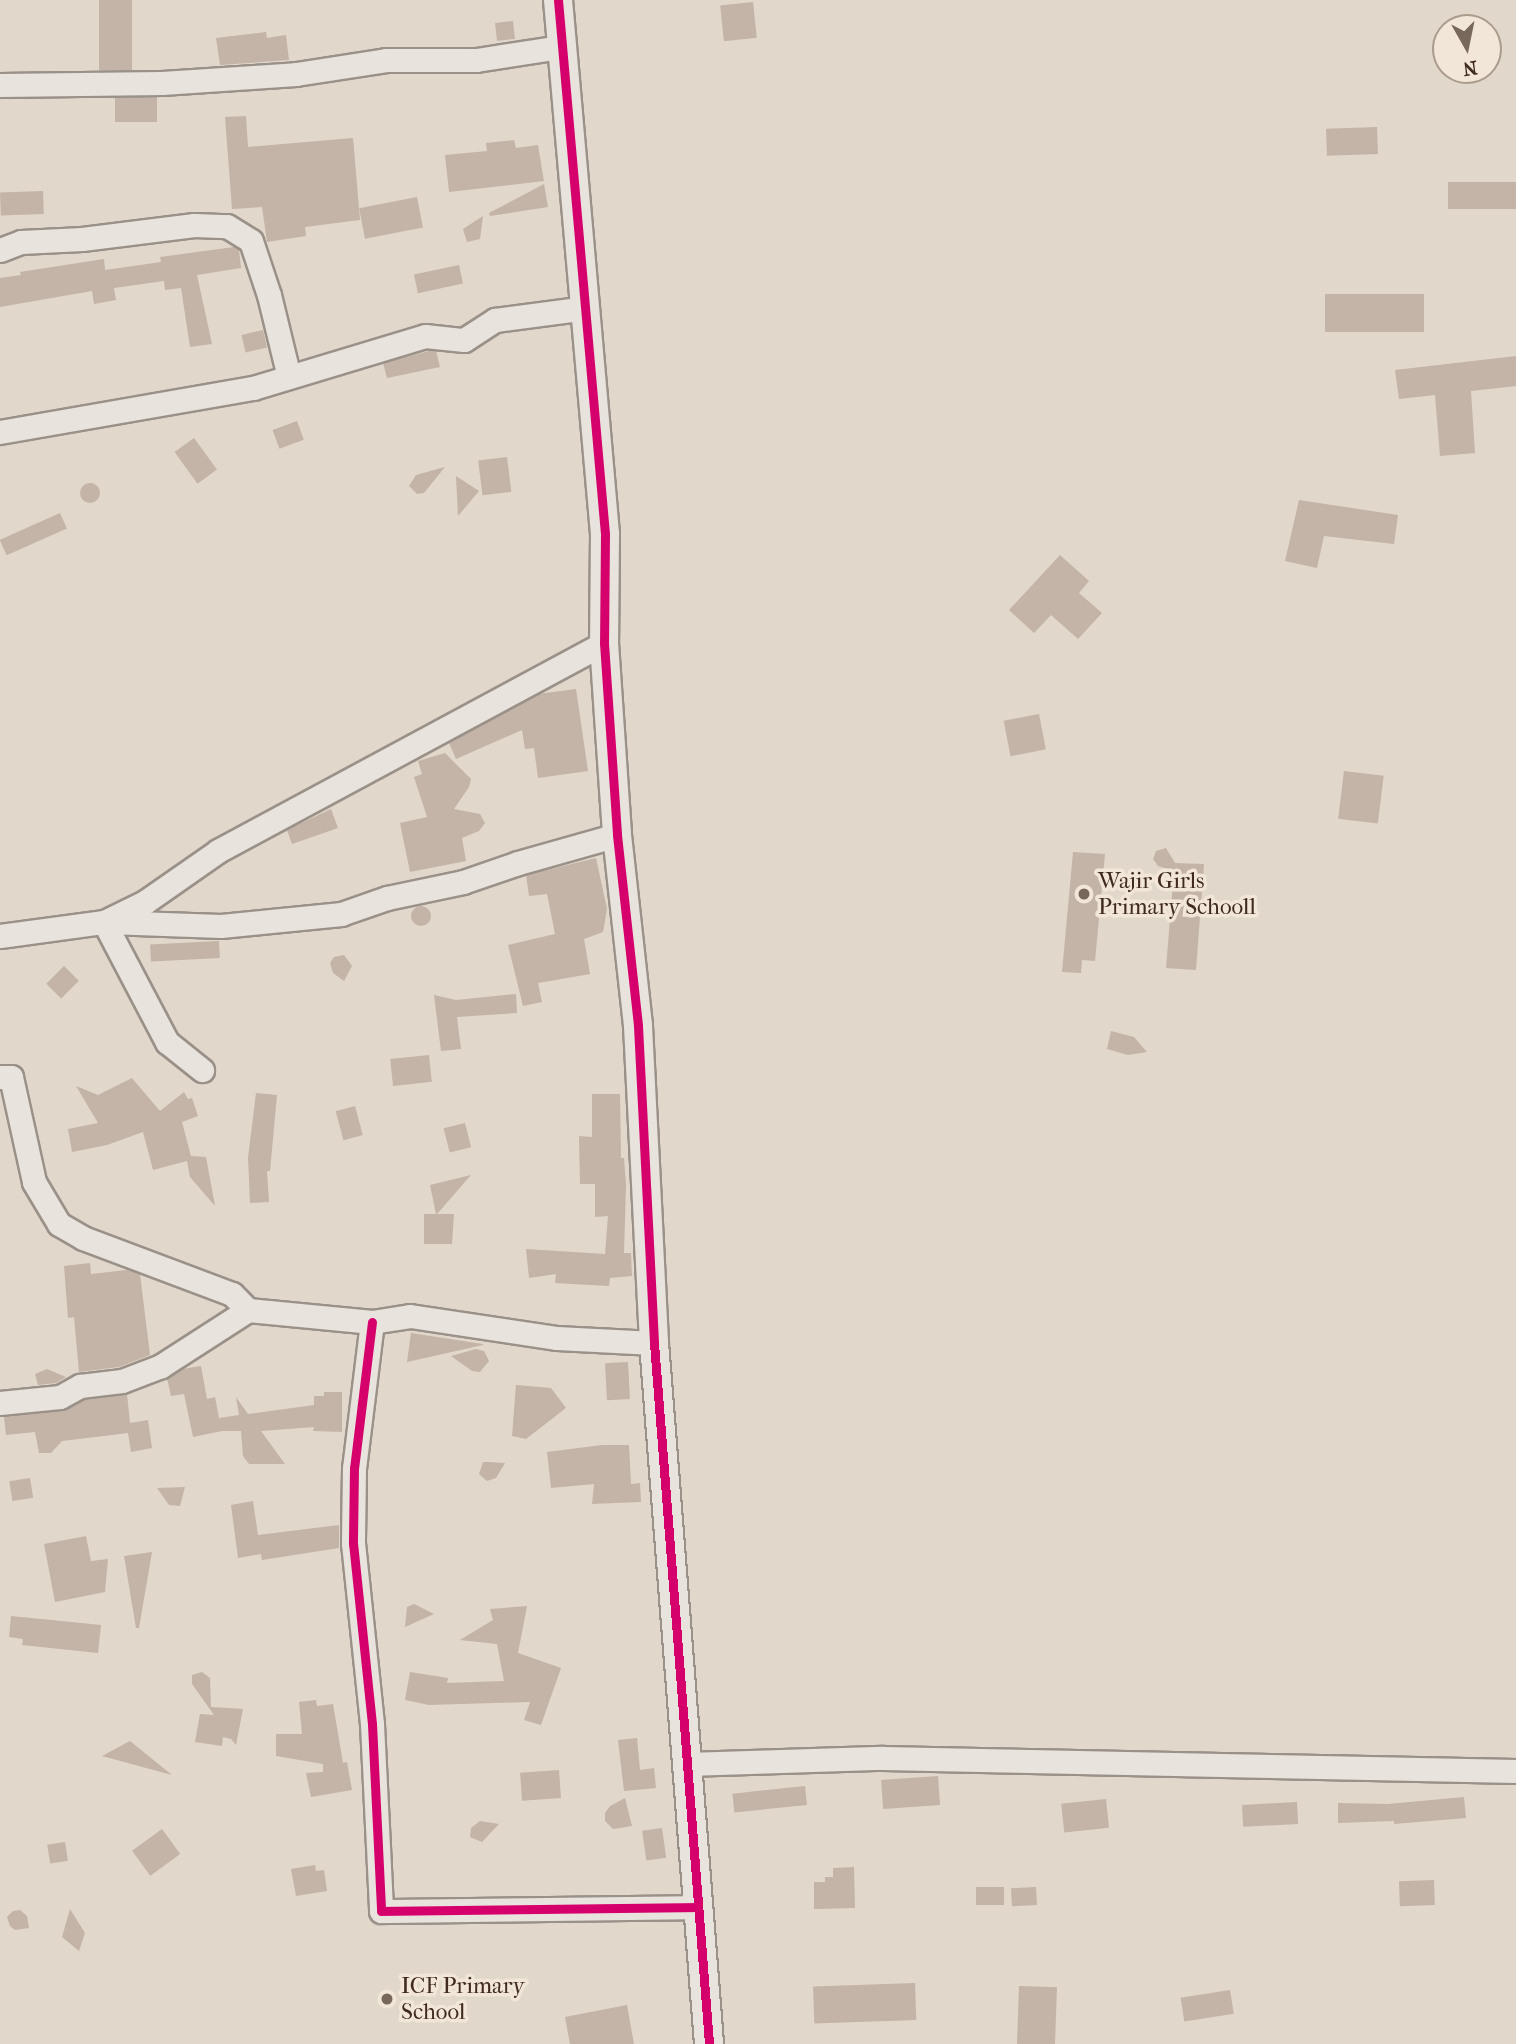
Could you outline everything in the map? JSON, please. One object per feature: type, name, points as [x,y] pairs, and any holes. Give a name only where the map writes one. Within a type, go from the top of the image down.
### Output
[{"type":"street","points":[[558,0],[605,534],[604,643],[617,835],[638,1026],[654,1343],[709,2044]]},
{"type":"street","points":[[0,85],[162,83],[296,74],[386,60],[476,60],[561,47]]},
{"type":"street","points":[[0,250],[21,242],[82,239],[194,225],[227,226],[251,241],[289,377]]},
{"type":"street","points":[[0,432],[253,388],[425,336],[464,340],[495,320],[586,308]]},
{"type":"street","points":[[104,922],[145,902],[218,851],[604,643]]},
{"type":"street","points":[[0,936],[104,922],[221,926],[341,914],[387,898],[463,882],[518,863],[617,835]]},
{"type":"street","points":[[104,922],[167,1042],[202,1070]]},
{"type":"street","points":[[0,1077],[11,1077],[34,1182],[59,1224],[83,1238],[232,1294],[248,1310]]},
{"type":"street","points":[[0,1403],[60,1397],[80,1385],[122,1381],[161,1366],[248,1310],[372,1322],[410,1316],[557,1338],[654,1343]]},
{"type":"street","points":[[372,1322],[354,1468],[353,1543],[372,1724],[381,1911],[697,1907]]},
{"type":"street","points":[[687,1764],[883,1758],[1516,1771]]},
{"type":"building","points":[[99,0],[132,0],[132,70],[99,70]]},
{"type":"building","points":[[753,2],[757,38],[724,41],[720,5]]},
{"type":"building","points":[[513,21],[515,39],[497,41],[495,23]]},
{"type":"building","points":[[266,32],[267,38],[286,35],[289,60],[220,65],[216,38]]},
{"type":"building","points":[[115,97],[157,97],[157,122],[115,122]]},
{"type":"building","points":[[246,116],[248,147],[353,138],[360,220],[305,227],[306,236],[267,242],[262,207],[232,209],[225,117]]},
{"type":"building","points":[[1377,127],[1378,154],[1327,156],[1326,129]]},
{"type":"building","points":[[514,140],[516,148],[538,145],[544,181],[449,192],[445,155],[487,151],[486,143]]},
{"type":"building","points":[[1448,182],[1516,182],[1516,209],[1448,209]]},
{"type":"building","points":[[544,184],[548,207],[490,216],[489,213]]},
{"type":"building","points":[[43,191],[44,214],[1,215],[0,193]]},
{"type":"building","points":[[417,197],[423,227],[365,239],[359,208]]},
{"type":"building","points":[[483,216],[480,239],[467,242],[463,229]]},
{"type":"building","points":[[234,247],[239,250],[241,268],[197,275],[212,344],[190,347],[181,288],[165,290],[164,281],[114,288],[116,300],[94,304],[92,291],[0,307],[0,278],[21,275],[20,272],[104,259],[105,270],[161,262],[160,257]]},
{"type":"building","points":[[459,265],[463,284],[418,293],[414,275]]},
{"type":"building","points":[[1325,294],[1424,294],[1424,332],[1325,332]]},
{"type":"building","points":[[263,330],[267,348],[246,352],[242,335]]},
{"type":"building","points":[[436,351],[440,367],[387,378],[383,363]]},
{"type":"building","points":[[1516,356],[1516,386],[1471,391],[1475,453],[1440,456],[1435,395],[1399,399],[1395,370]]},
{"type":"building","points":[[297,421],[304,440],[279,449],[273,430]]},
{"type":"building","points":[[194,438],[217,470],[198,484],[175,452]]},
{"type":"building","points":[[507,457],[511,492],[482,495],[478,461]]},
{"type":"building","points":[[445,467],[424,493],[417,494],[409,486],[416,475]]},
{"type":"building","points":[[456,476],[479,491],[458,516]]},
{"type":"building","points":[[90,483],[97,486],[100,493],[97,500],[90,503],[83,500],[80,493],[83,486]]},
{"type":"building","points":[[1299,500],[1398,515],[1394,544],[1324,536],[1317,568],[1285,561]]},
{"type":"building","points":[[60,513],[67,529],[7,555],[0,540]]},
{"type":"building","points":[[1060,555],[1089,581],[1079,593],[1102,613],[1078,639],[1051,615],[1034,633],[1009,610]]},
{"type":"building","points":[[576,689],[588,771],[538,778],[534,748],[525,749],[522,730],[456,759],[449,743],[538,694]]},
{"type":"building","points":[[1039,714],[1046,749],[1011,756],[1004,721]]},
{"type":"building","points":[[445,753],[471,779],[469,787],[454,809],[480,814],[485,823],[479,831],[462,838],[466,861],[410,872],[400,823],[427,817],[414,777],[422,774],[418,761]]},
{"type":"building","points":[[1344,771],[1384,776],[1378,824],[1338,819]]},
{"type":"building","points":[[331,809],[338,828],[292,844],[287,830]]},
{"type":"building","points":[[1166,848],[1175,863],[1204,864],[1196,970],[1166,968],[1174,871],[1158,866],[1153,859],[1156,851]]},
{"type":"building","points":[[1073,852],[1105,854],[1095,961],[1082,960],[1081,973],[1062,972]]},
{"type":"building","points":[[596,858],[607,909],[603,932],[584,939],[590,974],[538,983],[542,1002],[523,1006],[508,945],[555,934],[547,894],[529,896],[526,875]]},
{"type":"building","points":[[417,906],[425,906],[431,916],[425,926],[417,926],[411,920],[411,912]]},
{"type":"building","points":[[219,941],[220,958],[151,962],[150,945]]},
{"type":"building","points":[[344,955],[352,966],[344,981],[333,973],[330,963],[334,957]]},
{"type":"building","points":[[64,966],[79,981],[61,999],[46,984]]},
{"type":"building","points":[[516,994],[517,1013],[457,1017],[461,1049],[441,1051],[434,995],[456,1000]]},
{"type":"building","points":[[1111,1031],[1134,1037],[1147,1052],[1128,1055],[1107,1049]]},
{"type":"building","points":[[429,1055],[432,1082],[393,1086],[390,1059]]},
{"type":"building","points":[[132,1078],[160,1111],[184,1092],[188,1099],[192,1098],[198,1116],[182,1122],[191,1156],[206,1157],[215,1206],[190,1177],[187,1161],[153,1170],[143,1132],[107,1145],[72,1152],[68,1129],[98,1123],[76,1086],[98,1095]]},
{"type":"building","points":[[256,1093],[277,1095],[270,1171],[267,1171],[269,1202],[250,1203],[248,1158]]},
{"type":"building","points":[[592,1094],[620,1094],[621,1158],[624,1158],[626,1185],[624,1253],[631,1253],[632,1276],[610,1278],[609,1286],[555,1283],[556,1274],[529,1278],[526,1249],[605,1254],[608,1216],[595,1217],[595,1184],[580,1184],[579,1136],[592,1137]]},
{"type":"building","points":[[355,1106],[363,1135],[343,1140],[336,1111]]},
{"type":"building","points":[[465,1123],[471,1147],[450,1153],[444,1128]]},
{"type":"building","points":[[471,1175],[437,1214],[454,1214],[452,1244],[424,1244],[424,1214],[436,1214],[430,1185]]},
{"type":"building","points":[[90,1263],[91,1274],[127,1270],[140,1274],[150,1355],[119,1367],[79,1372],[74,1317],[68,1318],[64,1266]]},
{"type":"building","points":[[411,1333],[483,1344],[483,1345],[407,1362]]},
{"type":"building","points":[[476,1349],[484,1351],[489,1361],[480,1372],[472,1371],[451,1356]]},
{"type":"building","points":[[628,1362],[630,1399],[607,1400],[605,1363]]},
{"type":"building","points":[[201,1366],[207,1399],[215,1397],[219,1418],[239,1415],[236,1397],[248,1414],[314,1405],[314,1396],[324,1396],[324,1392],[342,1392],[342,1432],[313,1431],[314,1427],[261,1431],[285,1464],[249,1464],[243,1456],[241,1431],[222,1431],[193,1437],[184,1394],[171,1396],[167,1378],[182,1369]]},
{"type":"building","points":[[47,1369],[66,1377],[56,1383],[38,1385],[35,1374]]},
{"type":"building","points":[[516,1385],[551,1388],[566,1408],[526,1439],[512,1436]]},
{"type":"building","points":[[127,1394],[130,1423],[148,1420],[152,1448],[131,1452],[128,1433],[62,1441],[51,1453],[39,1453],[35,1432],[6,1435],[4,1417],[61,1411],[84,1400]]},
{"type":"building","points":[[602,1445],[629,1445],[631,1484],[640,1483],[641,1502],[592,1504],[594,1484],[551,1488],[547,1452]]},
{"type":"building","points":[[483,1462],[505,1463],[496,1478],[487,1481],[479,1474]]},
{"type":"building","points":[[30,1478],[33,1498],[12,1501],[9,1481]]},
{"type":"building","points":[[185,1487],[180,1506],[169,1505],[157,1488]]},
{"type":"building","points":[[253,1501],[258,1535],[339,1525],[339,1548],[262,1560],[261,1554],[238,1558],[231,1505]]},
{"type":"building","points":[[86,1536],[91,1561],[108,1559],[105,1592],[55,1602],[44,1544]]},
{"type":"building","points":[[152,1552],[139,1628],[136,1628],[124,1556]]},
{"type":"building","points":[[414,1604],[434,1614],[405,1627],[407,1607]]},
{"type":"building","points":[[527,1606],[518,1653],[561,1668],[541,1725],[524,1720],[530,1702],[429,1705],[405,1700],[410,1672],[448,1678],[447,1683],[504,1681],[497,1644],[460,1640],[493,1620],[490,1609]]},
{"type":"building","points":[[11,1616],[101,1625],[98,1653],[22,1645],[23,1639],[9,1637]]},
{"type":"building","points":[[202,1672],[210,1678],[211,1707],[243,1709],[236,1745],[231,1739],[223,1737],[222,1746],[195,1742],[200,1714],[214,1715],[192,1684],[192,1675]]},
{"type":"building","points":[[316,1700],[317,1706],[333,1704],[343,1763],[347,1762],[352,1790],[311,1797],[306,1773],[323,1772],[323,1764],[276,1756],[276,1734],[302,1734],[299,1702]]},
{"type":"building","points":[[637,1738],[640,1770],[654,1768],[656,1788],[624,1791],[618,1740]]},
{"type":"building","points":[[130,1741],[172,1775],[102,1756]]},
{"type":"building","points":[[559,1770],[561,1798],[522,1801],[520,1773]]},
{"type":"building","points":[[938,1776],[940,1805],[883,1809],[881,1780]]},
{"type":"building","points":[[805,1786],[807,1805],[734,1813],[732,1794]]},
{"type":"building","points":[[1464,1797],[1466,1818],[1394,1824],[1394,1821],[1338,1823],[1338,1803],[1388,1804]]},
{"type":"building","points":[[625,1798],[632,1826],[613,1829],[605,1821],[605,1813],[610,1806]]},
{"type":"building","points":[[1106,1799],[1109,1828],[1064,1833],[1061,1804]]},
{"type":"building","points":[[1297,1802],[1298,1824],[1243,1827],[1242,1805]]},
{"type":"building","points":[[480,1821],[499,1824],[482,1842],[470,1837],[471,1828]]},
{"type":"building","points":[[662,1828],[666,1858],[646,1860],[642,1831]]},
{"type":"building","points":[[162,1829],[180,1854],[150,1876],[132,1851]]},
{"type":"building","points":[[65,1842],[68,1861],[50,1864],[47,1845]]},
{"type":"building","points":[[315,1865],[316,1871],[324,1870],[327,1891],[296,1896],[291,1869]]},
{"type":"building","points":[[854,1867],[855,1908],[814,1909],[814,1882],[825,1882],[825,1877],[833,1877],[833,1868]]},
{"type":"building","points":[[1434,1880],[1435,1905],[1400,1906],[1399,1881]]},
{"type":"building","points":[[976,1887],[1004,1887],[1004,1905],[976,1905]]},
{"type":"building","points":[[1036,1887],[1037,1905],[1012,1906],[1011,1888]]},
{"type":"building","points":[[70,1909],[85,1933],[79,1951],[62,1937]]},
{"type":"building","points":[[20,1910],[27,1916],[29,1928],[15,1930],[10,1926],[7,1917],[13,1911]]},
{"type":"building","points":[[915,1983],[916,2020],[814,2024],[813,1987]]},
{"type":"building","points":[[1019,1986],[1057,1987],[1055,2044],[1017,2044]]},
{"type":"building","points":[[1230,1990],[1234,2014],[1184,2022],[1181,1998]]},
{"type":"building","points":[[627,2005],[634,2044],[570,2044],[565,2017]]},
{"type":"cycle path","points":[[558,0],[605,534],[604,643],[617,835],[638,1026],[654,1343],[709,2044]]},
{"type":"cycle path","points":[[372,1322],[354,1468],[353,1543],[372,1724],[381,1911],[697,1907]]},
{"type":"place","name":"Wajir Girls Primary Schooll","points":[[1084,894]]},
{"type":"place","name":"ICF Primary School","points":[[387,1999]]}]
